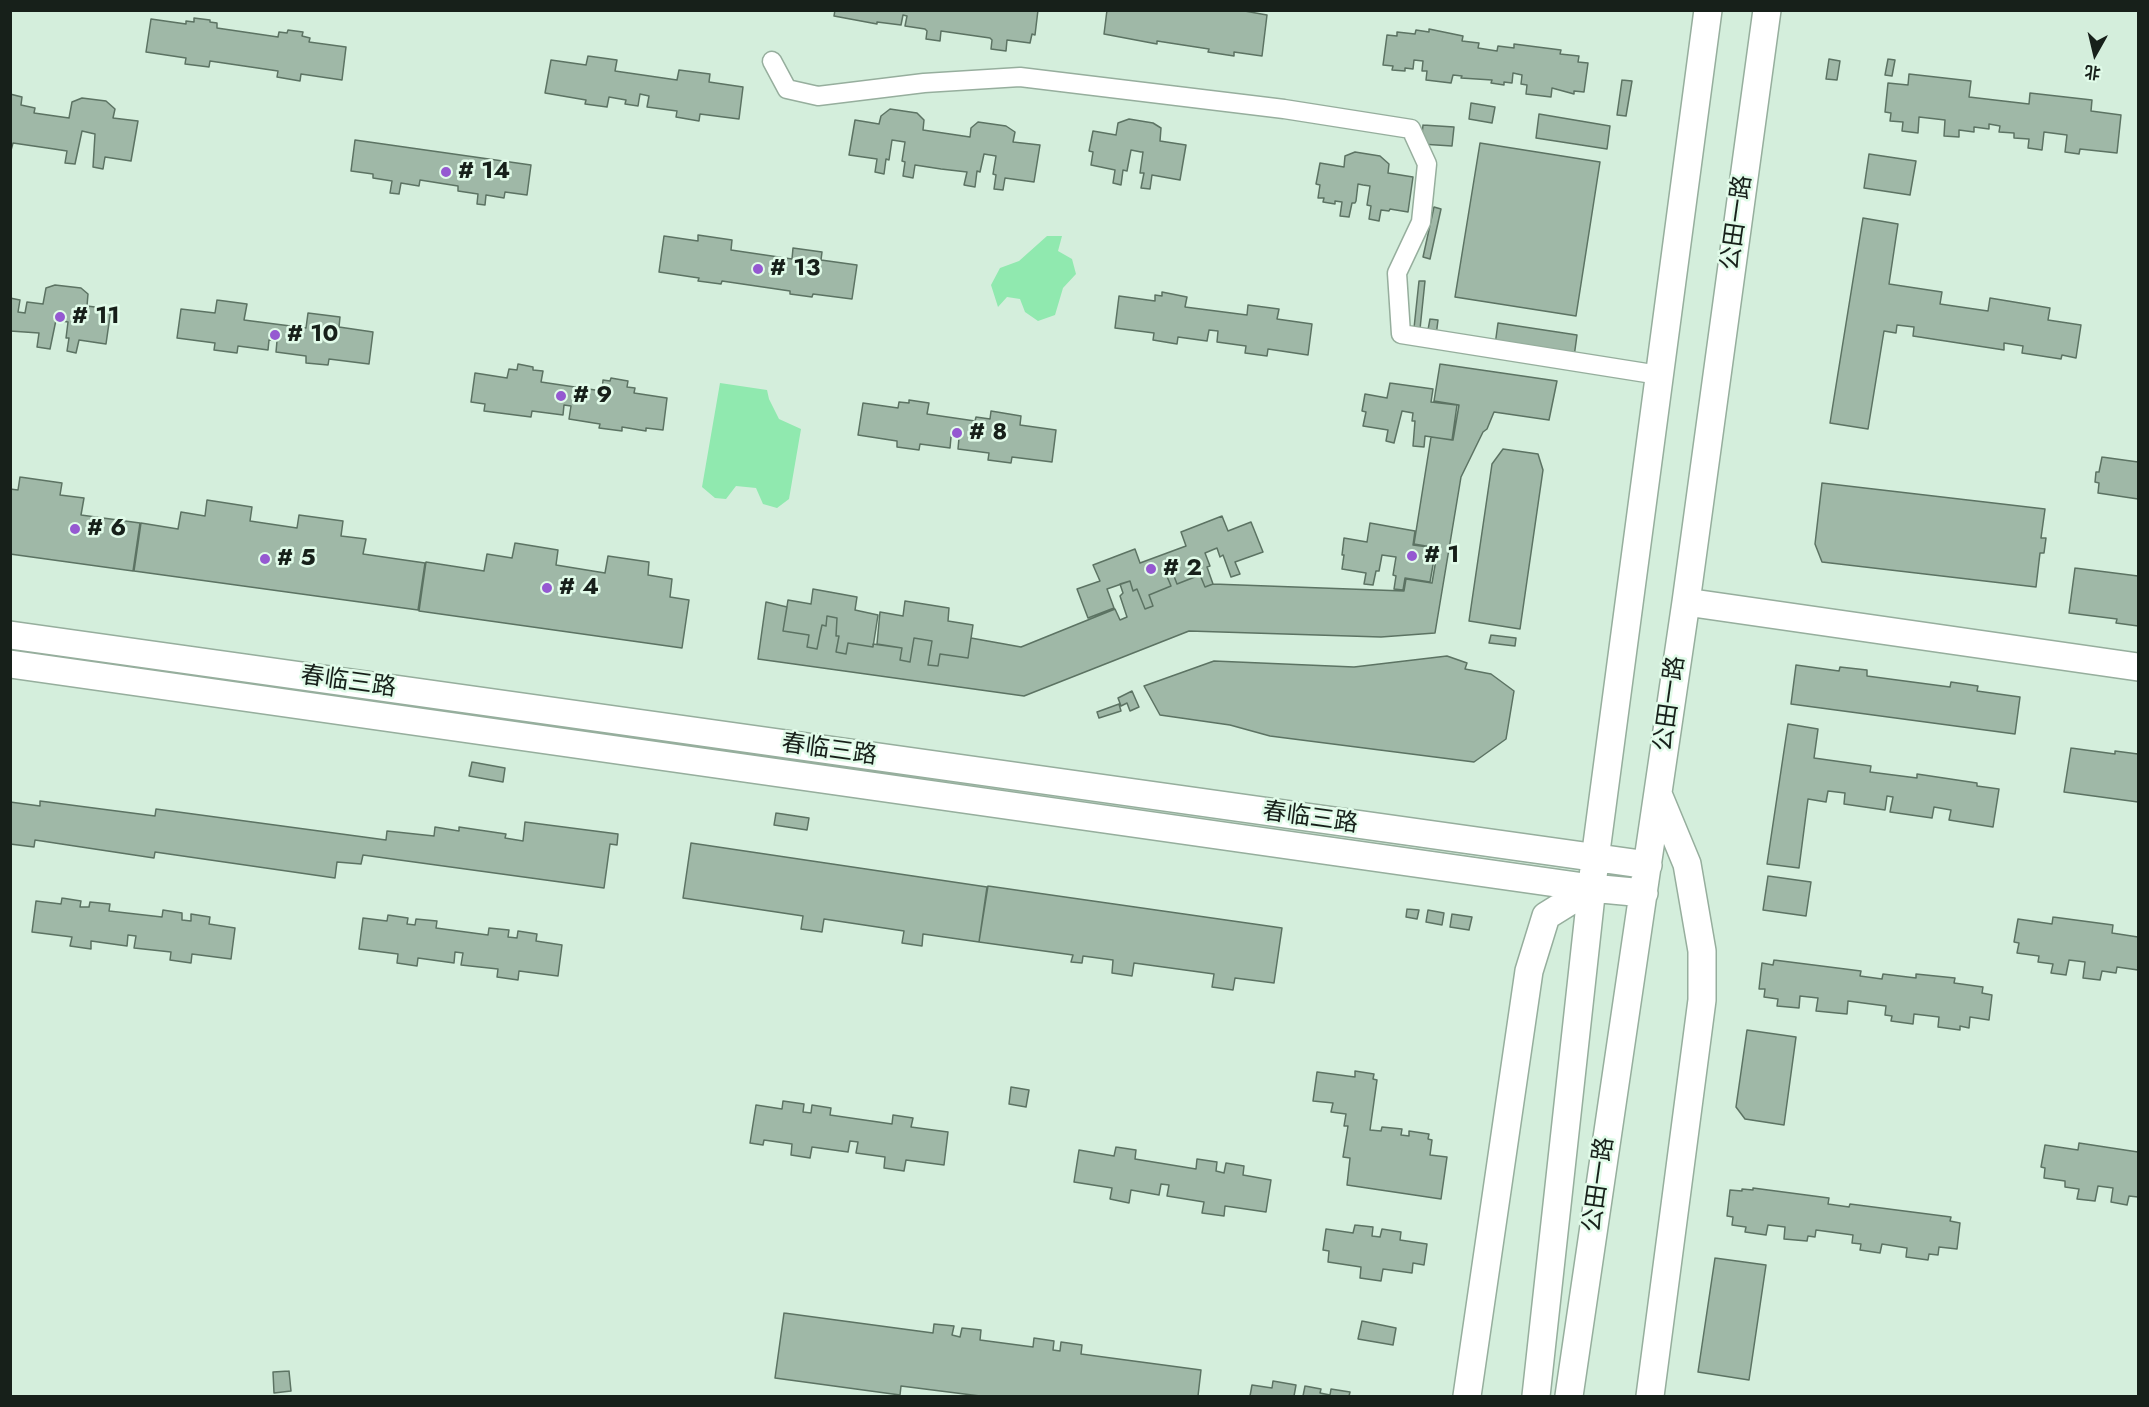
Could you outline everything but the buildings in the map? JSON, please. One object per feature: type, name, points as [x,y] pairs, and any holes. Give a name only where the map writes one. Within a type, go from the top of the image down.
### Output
[{"type":"street","name":"公田一路","points":[[1536,1396],[1595,859],[1708,10]]},
{"type":"street","name":"公田一路","points":[[1569,1396],[1686,602],[1767,10]]},
{"type":"street","points":[[772,61],[787,89],[818,96],[924,83],[1020,77],[1284,109],[1411,129],[1427,164],[1421,222],[1396,273],[1401,334],[1659,375]]},
{"type":"street","points":[[1686,602],[2139,667]]},
{"type":"street","name":"春临三路","points":[[10,635],[1647,865]]},
{"type":"street","name":"春临三路","points":[[10,664],[1592,888],[1644,892]]},
{"type":"street","points":[[1650,1396],[1702,1000],[1702,951],[1687,864],[1658,794]]},
{"type":"street","points":[[1467,1396],[1529,971],[1546,916],[1592,888]]},
{"type":"green space","points":[[1047,236],[1062,236],[1058,251],[1072,259],[1076,274],[1063,288],[1055,315],[1038,321],[1025,312],[1020,299],[1007,297],[998,307],[991,285],[1000,268],[1019,261]]},
{"type":"green space","points":[[720,383],[767,390],[779,419],[801,429],[789,499],[777,508],[763,504],[756,488],[736,486],[726,499],[715,498],[702,487]]},
{"type":"place","name":"# 14","points":[[446,172]]},
{"type":"place","name":"# 13","points":[[758,269]]},
{"type":"place","name":"# 11","points":[[60,317]]},
{"type":"place","name":"# 10","points":[[275,335]]},
{"type":"place","name":"# 9","points":[[561,396]]},
{"type":"place","name":"# 8","points":[[957,433]]},
{"type":"place","name":"# 6","points":[[75,529]]},
{"type":"place","name":"# 1","points":[[1412,556]]},
{"type":"place","name":"# 5","points":[[265,559]]},
{"type":"place","name":"# 2","points":[[1151,569]]},
{"type":"place","name":"# 4","points":[[547,588]]}]
